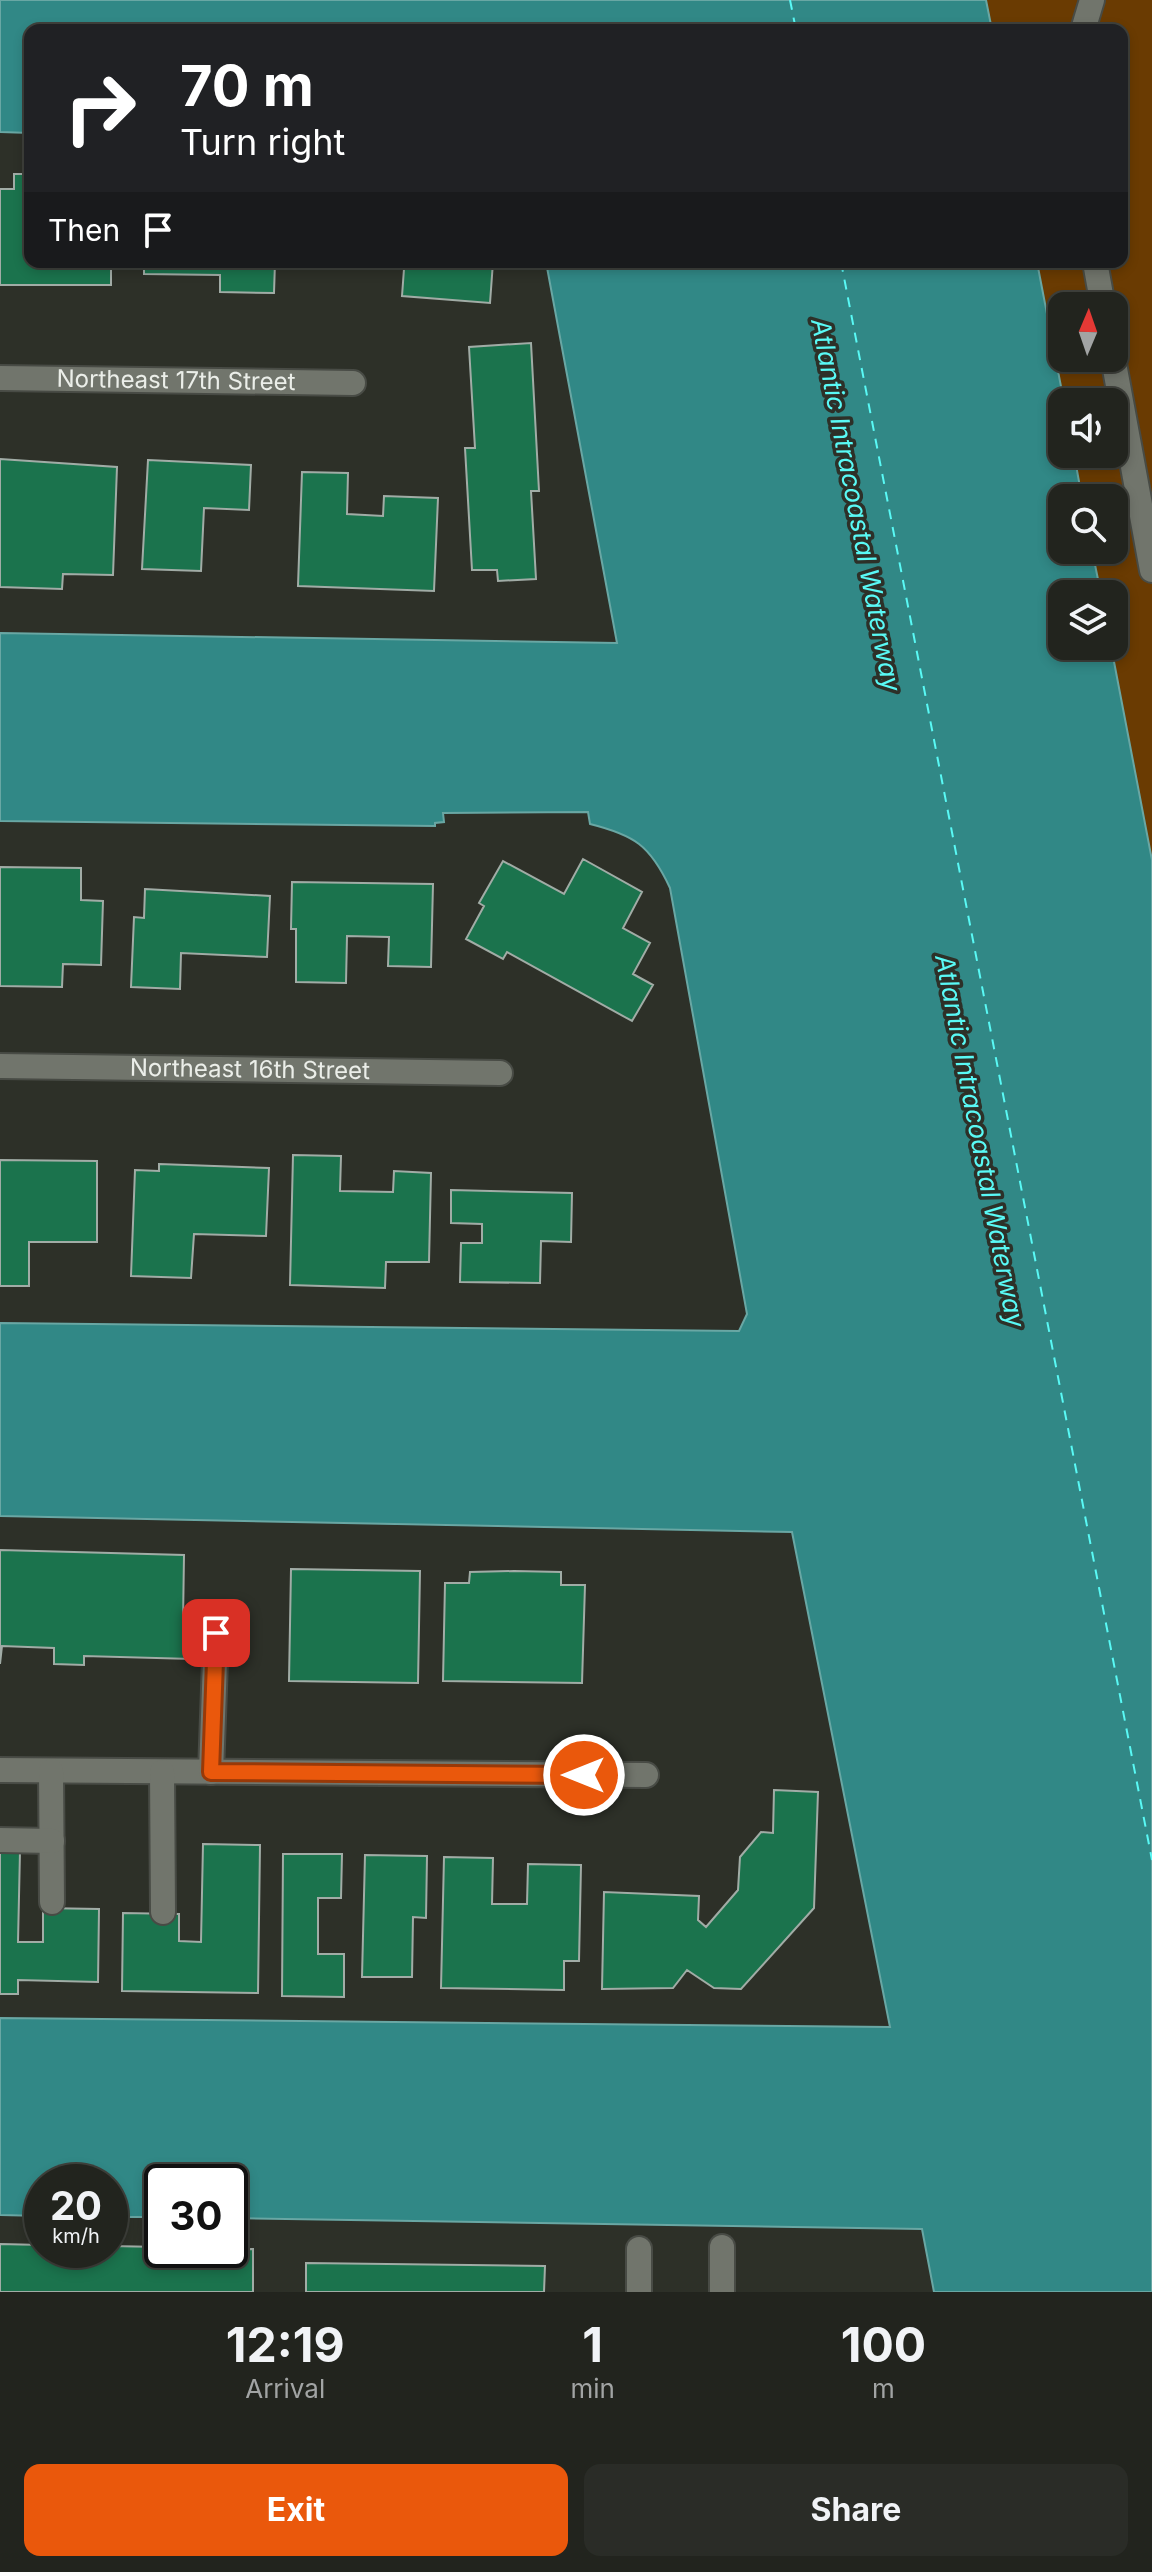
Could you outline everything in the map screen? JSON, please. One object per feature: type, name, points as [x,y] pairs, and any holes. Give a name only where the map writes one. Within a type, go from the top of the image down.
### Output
[{"type":"street","points":[[1085,24],[1092,0]]},
{"type":"street","points":[[1096,268],[1100,292]]},
{"type":"street","points":[[1116,372],[1152,570]]},
{"type":"street","name":"Northeast 17th Street","points":[[0,378],[353,383]]},
{"type":"street","name":"Northeast 16th Street","points":[[0,1066],[500,1073]]},
{"type":"street","points":[[211,1772],[216,1633]]},
{"type":"street","points":[[0,1770],[646,1775]]},
{"type":"street","points":[[51,1771],[52,1902]]},
{"type":"street","points":[[162,1772],[163,1912]]},
{"type":"street","points":[[0,1840],[52,1841]]},
{"type":"street","points":[[722,2247],[722,2292]]},
{"type":"street","points":[[639,2249],[639,2292]]},
{"type":"shaded area","points":[[986,0],[1152,0],[1152,860],[1114,660],[1128,660],[1128,580],[1098,580],[1095,564],[1128,564],[1128,484],[1079,484],[1077,468],[1128,468],[1128,388],[1061,388],[1058,372],[1128,372],[1128,292],[1048,292],[1048,319],[1038,268],[1128,268],[1128,24],[991,24]]},
{"type":"water","points":[[0,0],[986,0],[991,24],[24,24],[24,133],[0,132]]},
{"type":"water","name":"Atlantic Intracoastal Waterway","points":[[547,268],[1038,268],[1048,319],[1048,372],[1058,372],[1061,388],[1048,388],[1048,468],[1077,468],[1079,484],[1048,484],[1048,564],[1095,564],[1098,580],[1048,580],[1048,660],[1114,660],[1152,860],[1152,2292],[934,2292],[922,2229],[248,2218],[248,2164],[144,2164],[144,2217],[128,2217],[128,2164],[24,2164],[24,2216],[0,2215],[0,2018],[890,2027],[792,1532],[0,1516],[0,1323],[739,1331],[747,1314],[670,888],[648,852],[629,838],[590,824],[588,812],[443,813],[444,822],[435,823],[435,826],[0,821],[0,633],[617,643]]},
{"type":"building","points":[[14,174],[24,174],[24,268],[111,268],[111,285],[0,285],[0,189],[14,189]]},
{"type":"building","points":[[144,268],[275,268],[274,293],[220,292],[220,275],[144,274]]},
{"type":"building","points":[[393,268],[493,268],[490,303],[402,296],[404,269]]},
{"type":"building","points":[[531,343],[539,491],[531,491],[536,579],[498,581],[497,570],[472,570],[465,448],[475,448],[469,347]]},
{"type":"building","points":[[0,459],[117,467],[113,575],[63,574],[62,589],[0,587]]},
{"type":"building","points":[[148,460],[251,465],[249,510],[204,508],[201,571],[142,569]]},
{"type":"building","points":[[302,472],[348,473],[347,514],[383,516],[384,496],[438,498],[434,591],[298,586]]},
{"type":"building","points":[[583,859],[642,892],[623,928],[650,943],[633,974],[653,985],[632,1021],[507,952],[503,959],[466,939],[484,906],[479,903],[503,861],[564,894]]},
{"type":"building","points":[[0,867],[81,868],[81,900],[103,901],[101,965],[63,964],[62,987],[0,986]]},
{"type":"building","points":[[292,882],[433,884],[431,967],[388,966],[389,937],[347,936],[346,983],[296,982],[296,929],[291,929]]},
{"type":"building","points":[[145,889],[270,896],[267,957],[181,953],[180,989],[131,987],[134,917],[144,918]]},
{"type":"building","points":[[293,1155],[341,1156],[340,1191],[393,1192],[394,1171],[431,1173],[429,1262],[386,1262],[385,1288],[290,1285]]},
{"type":"building","points":[[0,1160],[97,1161],[97,1242],[29,1242],[29,1286],[0,1286]]},
{"type":"building","points":[[159,1164],[269,1168],[266,1236],[194,1234],[191,1278],[131,1276],[135,1170],[159,1171]]},
{"type":"building","points":[[451,1190],[572,1193],[571,1242],[541,1241],[540,1283],[460,1282],[461,1243],[482,1243],[482,1224],[451,1223]]},
{"type":"building","points":[[0,1550],[184,1555],[183,1622],[193,1623],[192,1659],[84,1656],[84,1665],[54,1664],[54,1648],[2,1646],[0,1664]]},
{"type":"building","points":[[291,1569],[420,1571],[418,1683],[289,1681]]},
{"type":"building","points":[[470,1572],[561,1572],[561,1585],[585,1585],[582,1683],[443,1681],[445,1583],[469,1583]]},
{"type":"building","points":[[774,1790],[818,1792],[814,1908],[741,1989],[714,1988],[687,1970],[673,1988],[602,1989],[604,1892],[699,1896],[698,1920],[706,1927],[738,1890],[740,1857],[761,1832],[773,1833]]},
{"type":"building","points":[[203,1844],[260,1845],[258,1993],[122,1991],[123,1913],[179,1914],[179,1941],[201,1942]]},
{"type":"building","points":[[0,1850],[20,1851],[18,1942],[43,1942],[43,1908],[99,1909],[98,1982],[18,1980],[18,1994],[0,1994]]},
{"type":"building","points":[[283,1854],[342,1854],[341,1898],[318,1898],[318,1954],[344,1954],[344,1997],[282,1996]]},
{"type":"building","points":[[365,1855],[427,1856],[426,1918],[413,1917],[412,1977],[362,1977]]},
{"type":"building","points":[[444,1857],[493,1858],[492,1904],[527,1904],[528,1864],[581,1865],[579,1961],[564,1961],[564,1990],[441,1988]]},
{"type":"building","points":[[0,2244],[24,2245],[24,2268],[128,2268],[128,2246],[144,2247],[144,2268],[248,2268],[248,2249],[253,2249],[253,2292],[0,2292]]},
{"type":"building","points":[[306,2263],[545,2266],[544,2292],[306,2292]]},
{"type":"ferry route","points":[[790,0],[795,24]]},
{"type":"ferry route","points":[[842,268],[1152,1860]]},
{"type":"route","points":[[216,1633],[211,1772],[584,1775]]}]
